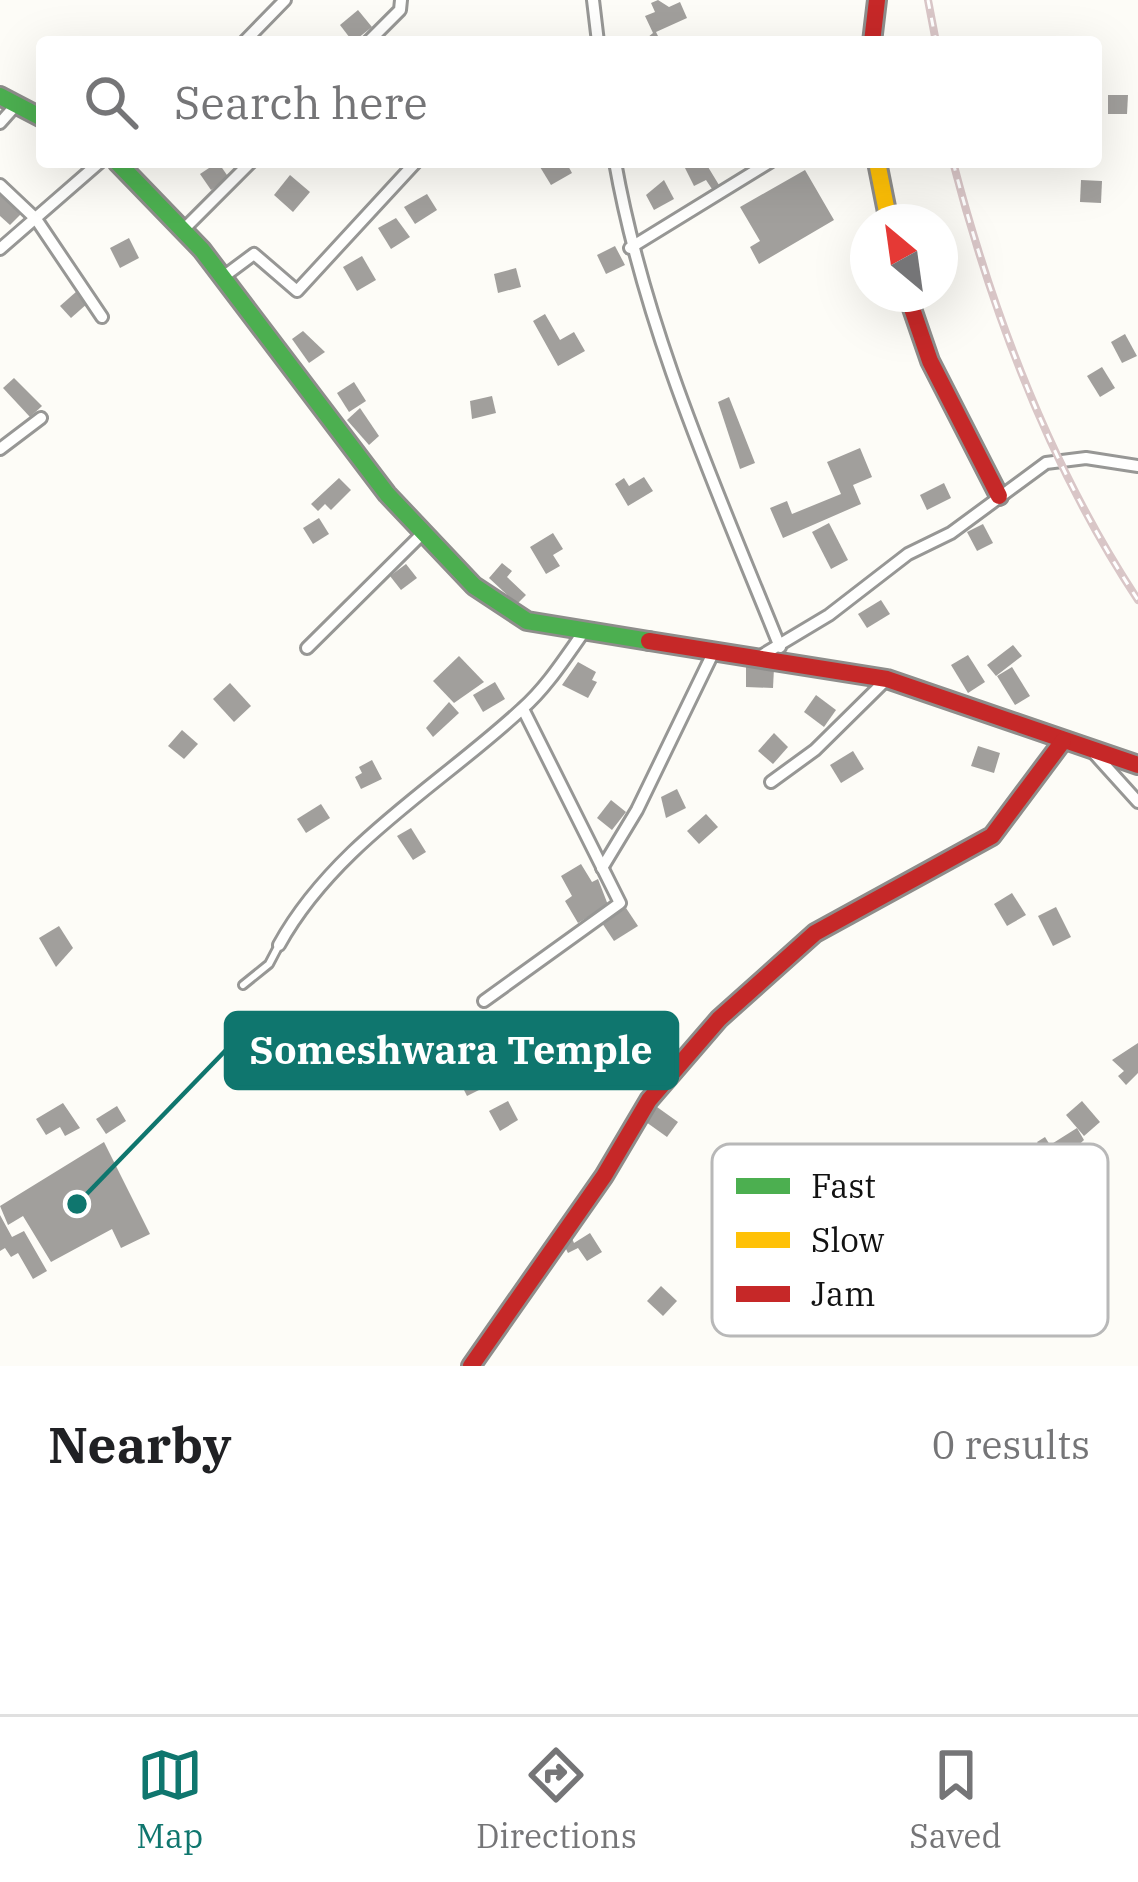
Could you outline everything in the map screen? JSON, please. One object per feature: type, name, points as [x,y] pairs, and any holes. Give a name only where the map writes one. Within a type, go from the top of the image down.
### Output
[{"type":"street","points":[[250,36],[285,0]]},
{"type":"street","points":[[374,36],[400,10],[401,0]]},
{"type":"street","points":[[592,0],[597,36]]},
{"type":"street","points":[[873,36],[877,0]]},
{"type":"street","points":[[0,123],[8,101],[36,115]]},
{"type":"street","points":[[0,249],[93,168]]},
{"type":"street","points":[[127,168],[224,277],[380,490],[489,604],[526,621],[887,679],[1138,765]]},
{"type":"street","points":[[185,228],[244,168]]},
{"type":"street","points":[[224,277],[254,254],[297,291],[410,168]]},
{"type":"street","points":[[616,168],[630,248],[674,381],[780,647]]},
{"type":"street","points":[[630,248],[760,168]]},
{"type":"street","points":[[878,168],[885,204]]},
{"type":"street","points":[[0,184],[36,219],[102,317]]},
{"type":"street","points":[[913,312],[930,362],[999,496]]},
{"type":"street","points":[[0,448],[41,418]]},
{"type":"street","points":[[754,659],[780,647],[1046,463],[1087,458],[1138,466]]},
{"type":"street","points":[[307,649],[422,534]]},
{"type":"street","points":[[279,945],[297,912],[402,806],[523,709],[585,630]]},
{"type":"street","points":[[602,868],[637,810],[715,649]]},
{"type":"street","points":[[772,782],[815,750],[887,679]]},
{"type":"street","points":[[484,1001],[620,903],[523,709]]},
{"type":"street","points":[[471,1366],[604,1176],[649,1100],[719,1019],[815,933],[992,836],[1063,741]]},
{"type":"street","points":[[1089,748],[1138,802]]},
{"type":"lane","points":[[243,986],[269,964],[279,945]]},
{"type":"building","points":[[658,0],[669,7],[680,2],[687,18],[656,32],[658,36],[649,36],[653,33],[645,16],[655,12],[651,3]]},
{"type":"building","points":[[358,10],[372,27],[361,36],[348,36],[340,25]]},
{"type":"building","points":[[1108,95],[1128,95],[1127,114],[1108,114]]},
{"type":"building","points":[[222,168],[229,178],[211,190],[200,174]]},
{"type":"building","points":[[541,168],[569,168],[572,173],[551,185]]},
{"type":"building","points":[[685,168],[709,168],[719,185],[712,189],[706,180],[694,186]]},
{"type":"building","points":[[805,170],[834,220],[759,264],[750,247],[760,241],[740,207]]},
{"type":"building","points":[[290,175],[310,192],[293,212],[274,195]]},
{"type":"building","points":[[664,180],[674,199],[654,210],[646,195]]},
{"type":"building","points":[[1081,180],[1102,181],[1101,203],[1080,202]]},
{"type":"building","points":[[0,190],[24,211],[10,225],[0,216]]},
{"type":"building","points":[[427,194],[437,210],[415,224],[404,207]]},
{"type":"building","points":[[396,218],[410,237],[391,249],[378,228]]},
{"type":"building","points":[[129,238],[139,258],[120,268],[110,248]]},
{"type":"building","points":[[615,246],[625,265],[606,274],[597,255]]},
{"type":"building","points":[[362,256],[376,280],[357,291],[343,267]]},
{"type":"building","points":[[516,268],[521,287],[498,293],[494,274]]},
{"type":"building","points":[[77,291],[88,303],[71,318],[60,306]]},
{"type":"building","points":[[545,314],[560,340],[574,332],[585,351],[558,366],[533,321]]},
{"type":"building","points":[[303,331],[325,352],[309,363],[292,339]]},
{"type":"building","points":[[1125,334],[1137,356],[1122,363],[1111,342]]},
{"type":"building","points":[[1102,367],[1115,388],[1100,397],[1087,376]]},
{"type":"building","points":[[14,378],[42,406],[30,417],[3,388]]},
{"type":"building","points":[[354,382],[366,401],[349,412],[337,393]]},
{"type":"building","points":[[492,396],[496,413],[472,419],[470,401]]},
{"type":"building","points":[[729,397],[755,463],[740,469],[718,402]]},
{"type":"building","points":[[360,408],[379,436],[369,445],[347,420]]},
{"type":"building","points":[[860,448],[872,477],[853,485],[861,504],[783,538],[770,508],[787,501],[792,514],[841,494],[827,462]]},
{"type":"building","points":[[644,477],[653,491],[628,506],[615,484],[624,478],[629,486]]},
{"type":"building","points":[[339,478],[351,490],[331,510],[325,504],[318,511],[311,504]]},
{"type":"building","points":[[944,483],[951,498],[927,510],[920,495]]},
{"type":"building","points":[[319,518],[329,534],[313,544],[303,528]]},
{"type":"building","points":[[829,523],[848,560],[831,569],[812,532]]},
{"type":"building","points":[[983,524],[993,543],[977,551],[967,532]]},
{"type":"building","points":[[553,533],[563,549],[553,555],[560,566],[546,574],[530,547]]},
{"type":"building","points":[[502,563],[512,571],[507,577],[526,595],[517,604],[489,578]]},
{"type":"building","points":[[406,564],[417,578],[401,590],[390,576]]},
{"type":"building","points":[[881,600],[890,614],[867,628],[858,614]]},
{"type":"building","points":[[1013,645],[1022,656],[996,676],[987,665]]},
{"type":"building","points":[[968,655],[985,682],[968,693],[951,665]]},
{"type":"building","points":[[459,656],[484,682],[454,703],[433,681]]},
{"type":"building","points":[[578,662],[596,672],[592,680],[597,682],[588,698],[562,685]]},
{"type":"building","points":[[746,666],[774,668],[773,688],[746,687]]},
{"type":"building","points":[[1012,667],[1030,696],[1015,705],[997,676]]},
{"type":"building","points":[[495,682],[505,699],[483,712],[473,695]]},
{"type":"building","points":[[230,683],[251,706],[234,722],[213,699]]},
{"type":"building","points":[[816,695],[836,710],[824,727],[804,712]]},
{"type":"building","points":[[449,702],[459,713],[433,737],[426,728]]},
{"type":"building","points":[[182,730],[198,744],[184,759],[168,746]]},
{"type":"building","points":[[774,733],[788,747],[773,764],[758,751]]},
{"type":"building","points":[[978,746],[1000,753],[994,773],[971,766]]},
{"type":"building","points":[[853,751],[864,769],[841,783],[830,765]]},
{"type":"building","points":[[372,760],[382,779],[361,789],[355,777],[362,773],[359,767]]},
{"type":"building","points":[[677,789],[686,808],[666,818],[661,797]]},
{"type":"building","points":[[611,800],[626,812],[612,830],[597,818]]},
{"type":"building","points":[[321,804],[330,818],[306,833],[297,819]]},
{"type":"building","points":[[706,814],[718,827],[699,844],[687,831]]},
{"type":"building","points":[[411,828],[426,852],[413,860],[397,836]]},
{"type":"building","points":[[581,864],[592,882],[598,879],[608,905],[578,923],[565,901],[572,896],[561,876]]},
{"type":"building","points":[[1012,893],[1026,915],[1007,926],[994,904]]},
{"type":"building","points":[[1056,907],[1071,937],[1053,946],[1038,916]]},
{"type":"building","points":[[626,908],[638,926],[614,941],[602,923]]},
{"type":"building","points":[[59,926],[73,948],[56,967],[39,938]]},
{"type":"building","points":[[1138,1043],[1138,1073],[1126,1085],[1118,1076],[1124,1071],[1112,1060]]},
{"type":"building","points":[[487,1071],[493,1083],[467,1096],[461,1084]]},
{"type":"building","points":[[508,1101],[518,1120],[500,1131],[489,1111]]},
{"type":"building","points":[[1082,1101],[1100,1122],[1084,1136],[1066,1115]]},
{"type":"building","points":[[63,1103],[80,1128],[65,1136],[60,1127],[46,1135],[36,1119]]},
{"type":"building","points":[[117,1106],[126,1121],[106,1134],[96,1119]]},
{"type":"building","points":[[657,1107],[678,1122],[667,1137],[646,1122]]},
{"type":"building","points":[[1077,1128],[1084,1140],[1080,1144],[1052,1144]]},
{"type":"building","points":[[104,1142],[150,1234],[121,1248],[112,1229],[51,1262],[23,1216],[8,1225],[0,1206]]},
{"type":"building","points":[[0,1215],[12,1237],[24,1231],[47,1271],[33,1279],[18,1253],[11,1257],[5,1248],[0,1251]]},
{"type":"building","points":[[590,1233],[602,1252],[587,1261],[578,1248],[568,1253],[561,1239],[570,1234],[574,1243]]},
{"type":"building","points":[[661,1286],[677,1301],[663,1316],[647,1301]]},
{"type":"railway","points":[[928,0],[935,36]]},
{"type":"railway","points":[[955,168],[986,276],[1051,443],[1138,600]]},
{"type":"traffic: fast","points":[[0,96],[36,115]]},
{"type":"traffic: fast","points":[[123,168],[202,250],[387,494],[474,586],[527,621],[649,641]]},
{"type":"traffic: slow","points":[[878,168],[885,204]]},
{"type":"traffic: jam","points":[[873,36],[877,0]]},
{"type":"traffic: jam","points":[[913,312],[930,361],[999,496]]},
{"type":"traffic: jam","points":[[649,641],[887,679],[1138,765]]},
{"type":"traffic: jam","points":[[471,1366],[604,1176],[649,1100],[719,1019],[815,933],[992,836],[1063,741]]},
{"type":"place","name":"Someshwara Temple","points":[[77,1204]]}]
